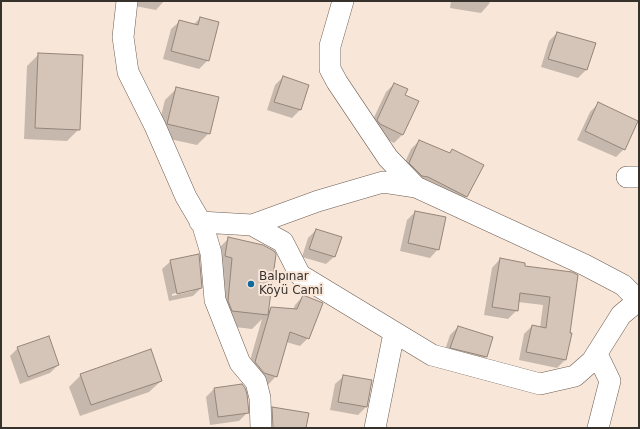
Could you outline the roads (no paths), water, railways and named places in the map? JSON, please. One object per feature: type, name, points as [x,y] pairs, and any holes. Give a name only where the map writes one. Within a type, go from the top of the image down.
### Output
[{"type":"street","points":[[127,1],[123,37],[128,72],[155,126],[186,197],[200,222],[211,253],[215,300],[240,363],[256,382],[260,398],[261,428]]},
{"type":"street","points":[[343,1],[330,46],[330,69],[337,82],[388,158],[416,187]]},
{"type":"street","points":[[200,222],[252,225],[318,201],[383,182],[416,187],[585,265],[623,285],[638,300],[621,315],[592,361],[575,376],[540,384],[432,355],[300,275],[282,242],[252,225]]},
{"type":"street","points":[[375,428],[394,332]]},
{"type":"street","points":[[597,354],[610,381],[598,428]]},
{"type":"place","name":"Balpınar Köyü Cami","points":[[251,284]]}]
